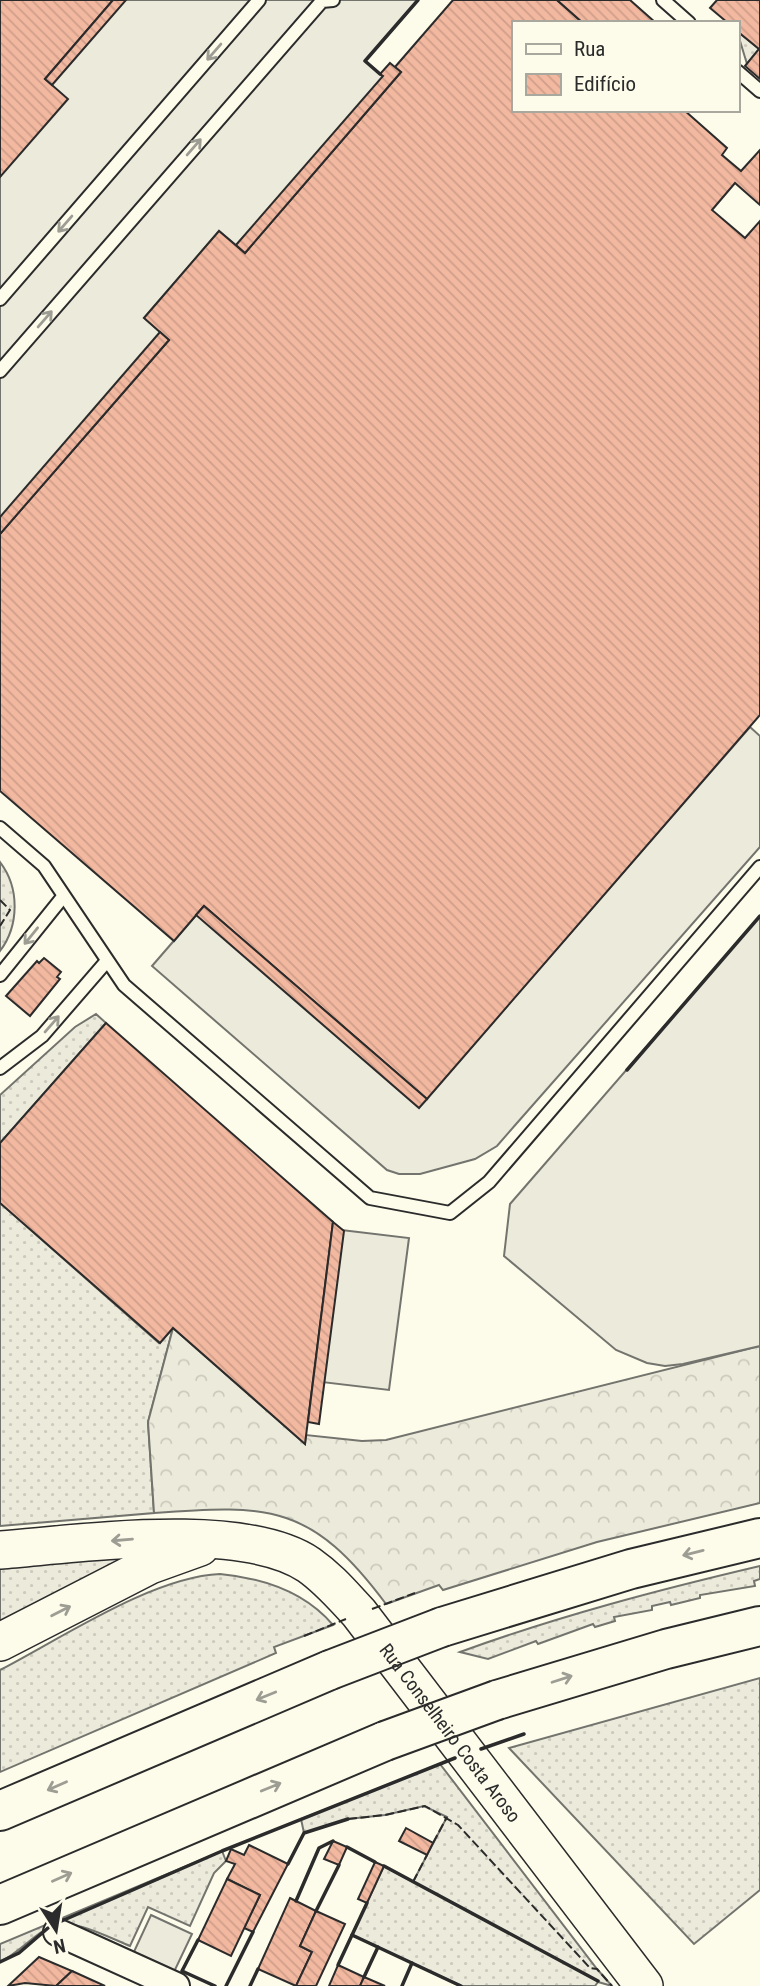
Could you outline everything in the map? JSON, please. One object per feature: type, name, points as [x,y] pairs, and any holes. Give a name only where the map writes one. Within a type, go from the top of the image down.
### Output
[{"type":"highway","points":[[0,1811],[330,1670],[442,1627],[631,1569],[760,1538]]},
{"type":"highway","points":[[0,1905],[385,1741],[497,1700],[666,1649],[760,1626]]},
{"type":"main road","name":"Rua Conselheiro Costa Aroso","points":[[0,1550],[153,1538],[246,1543],[280,1551],[308,1564],[335,1586],[644,1986]]},
{"type":"main road","name":"Rua Conselheiro Costa Aroso","points":[[0,1642],[150,1565],[215,1542]]},
{"type":"street","points":[[57,1932],[176,1986]]},
{"type":"lane","points":[[0,299],[259,0]]},
{"type":"lane","points":[[0,370],[321,1],[333,0]]},
{"type":"lane","points":[[663,0],[687,21]]},
{"type":"lane","points":[[739,73],[760,92]]},
{"type":"lane","points":[[0,828],[44,866],[62,898],[124,985],[370,1198],[450,1213],[489,1182],[760,867]]},
{"type":"lane","points":[[0,975],[62,898]]},
{"type":"lane","points":[[0,1068],[42,1036],[106,962]]},
{"type":"green space","points":[[739,33],[759,49],[747,64],[739,38]]},
{"type":"green space","points":[[0,862],[11,883],[15,907],[11,930],[0,951]]},
{"type":"green space","points":[[96,1014],[106,1023],[0,1143],[0,1095],[75,1027]]},
{"type":"green space","points":[[0,1203],[159,1343],[173,1328],[148,1422],[154,1513],[0,1526]]},
{"type":"green space","points":[[173,1328],[305,1444],[306,1435],[362,1441],[386,1440],[760,1346],[760,1503],[597,1542],[443,1590],[439,1585],[386,1604],[360,1571],[335,1547],[311,1529],[286,1518],[259,1512],[229,1510],[154,1513],[148,1422]]},
{"type":"green space","points":[[140,1551],[0,1629],[0,1564]]},
{"type":"green space","points":[[760,1566],[760,1579],[754,1581],[755,1586],[700,1595],[700,1598],[671,1605],[670,1602],[652,1606],[652,1610],[614,1617],[615,1621],[595,1627],[593,1624],[538,1644],[536,1641],[488,1659],[460,1652],[609,1604]]},
{"type":"green space","points":[[220,1574],[267,1583],[296,1595],[322,1613],[333,1625],[274,1647],[276,1653],[0,1772],[0,1670],[137,1597],[194,1578]]},
{"type":"green space","points":[[760,1678],[760,1890],[694,1944],[509,1748]]},
{"type":"green space","points":[[440,1764],[612,1986],[598,1982],[595,1986],[461,1986],[352,1935],[384,1866],[413,1882],[447,1817],[424,1806],[385,1815],[348,1819],[304,1833],[301,1819]]},
{"type":"green space","points":[[222,1851],[226,1861],[214,1873],[190,1926],[148,1907],[130,1946],[90,1929],[58,1924],[43,1931],[0,1962],[0,1944]]},
{"type":"shaded area","points":[[113,0],[418,0],[365,61],[391,84],[245,253],[219,231],[144,318],[169,340],[0,534],[0,177],[45,79]]},
{"type":"shaded area","points":[[750,727],[760,736],[760,847],[497,1146],[475,1159],[420,1174],[399,1174],[387,1170],[152,966],[204,906],[427,1098]]},
{"type":"shaded area","points":[[760,916],[760,1346],[683,1364],[665,1366],[647,1363],[616,1350],[504,1256],[510,1204]]},
{"type":"shaded area","points":[[333,1229],[409,1238],[389,1390],[313,1381]]},
{"type":"shaded area","points":[[151,1915],[192,1934],[173,1974],[132,1956]]},
{"type":"building","points":[[0,0],[113,0],[45,79],[68,99],[0,177]]},
{"type":"building","points":[[113,0],[126,0],[52,85],[45,79]]},
{"type":"building","points":[[453,0],[557,0],[581,21],[512,21],[512,112],[686,112],[727,148],[722,155],[741,171],[760,150],[760,205],[735,183],[712,210],[745,238],[760,221],[760,715],[427,1099],[204,906],[174,941],[0,791],[0,534],[169,340],[144,318],[219,231],[245,253],[401,72],[395,67]]},
{"type":"building","points":[[557,0],[630,0],[654,21],[581,21]]},
{"type":"building","points":[[717,0],[760,0],[760,79],[745,66],[759,49],[739,33],[739,21],[726,21],[710,8]]},
{"type":"building","points":[[390,63],[401,72],[245,253],[236,245],[383,76],[380,74]]},
{"type":"building","points":[[160,332],[169,340],[0,534],[0,517]]},
{"type":"building","points":[[204,906],[427,1099],[419,1108],[196,915]]},
{"type":"building","points":[[44,958],[61,972],[57,977],[60,979],[30,1016],[6,996],[37,961],[39,963]]},
{"type":"building","points":[[106,1023],[333,1222],[305,1444],[173,1328],[160,1343],[0,1203],[0,1143]]},
{"type":"building","points":[[333,1222],[344,1231],[319,1424],[308,1422]]},
{"type":"building","points":[[406,1828],[433,1843],[427,1855],[399,1841]]},
{"type":"building","points":[[333,1841],[347,1847],[339,1865],[324,1859]]},
{"type":"building","points":[[249,1845],[288,1864],[253,1932],[244,1928],[260,1895],[227,1879],[235,1864],[226,1861],[231,1849],[244,1855]]},
{"type":"building","points":[[375,1862],[384,1866],[367,1903],[358,1899]]},
{"type":"building","points":[[227,1879],[260,1895],[231,1956],[198,1940]]},
{"type":"building","points":[[290,1898],[316,1911],[300,1946],[312,1952],[296,1986],[258,1969]]},
{"type":"building","points":[[316,1911],[345,1924],[316,1986],[296,1986],[312,1952],[300,1946]]},
{"type":"building","points":[[39,1957],[72,1971],[56,1986],[25,1983],[8,1986]]},
{"type":"building","points":[[338,1965],[364,1977],[360,1986],[329,1986]]},
{"type":"building","points":[[72,1971],[105,1986],[56,1986]]},
{"type":"building","points":[[364,1977],[385,1986],[360,1986]]},
{"type":"fence","points":[[0,900],[10,910],[0,926]]},
{"type":"fence","points":[[372,1609],[415,1593]]},
{"type":"fence","points":[[304,1636],[346,1619]]},
{"type":"fence","points":[[348,1819],[385,1815],[425,1806],[458,1825],[590,1968],[597,1969],[612,1986]]},
{"type":"fence","points":[[433,1843],[447,1817]]},
{"type":"fence","points":[[413,1882],[427,1855]]},
{"type":"wall","points":[[380,74],[365,61],[418,0]]},
{"type":"wall","points":[[627,1070],[760,916]]},
{"type":"wall","points":[[481,1749],[524,1734]]},
{"type":"wall","points":[[57,1923],[222,1851],[455,1758]]},
{"type":"wall","points":[[288,1864],[304,1833],[348,1819]]},
{"type":"wall","points":[[296,1901],[319,1848],[333,1841]]},
{"type":"wall","points":[[347,1847],[375,1862]]},
{"type":"wall","points":[[316,1911],[339,1865]]},
{"type":"wall","points":[[384,1866],[598,1981]]},
{"type":"wall","points":[[338,1965],[367,1903]]},
{"type":"wall","points":[[0,1962],[19,1953],[48,1928]]},
{"type":"wall","points":[[226,1986],[253,1932]]},
{"type":"wall","points":[[352,1935],[461,1986]]},
{"type":"wall","points":[[198,1940],[182,1971],[215,1986]]},
{"type":"wall","points":[[364,1977],[378,1947]]},
{"type":"wall","points":[[402,1986],[412,1963]]},
{"type":"wall","points":[[250,1986],[258,1969]]}]
